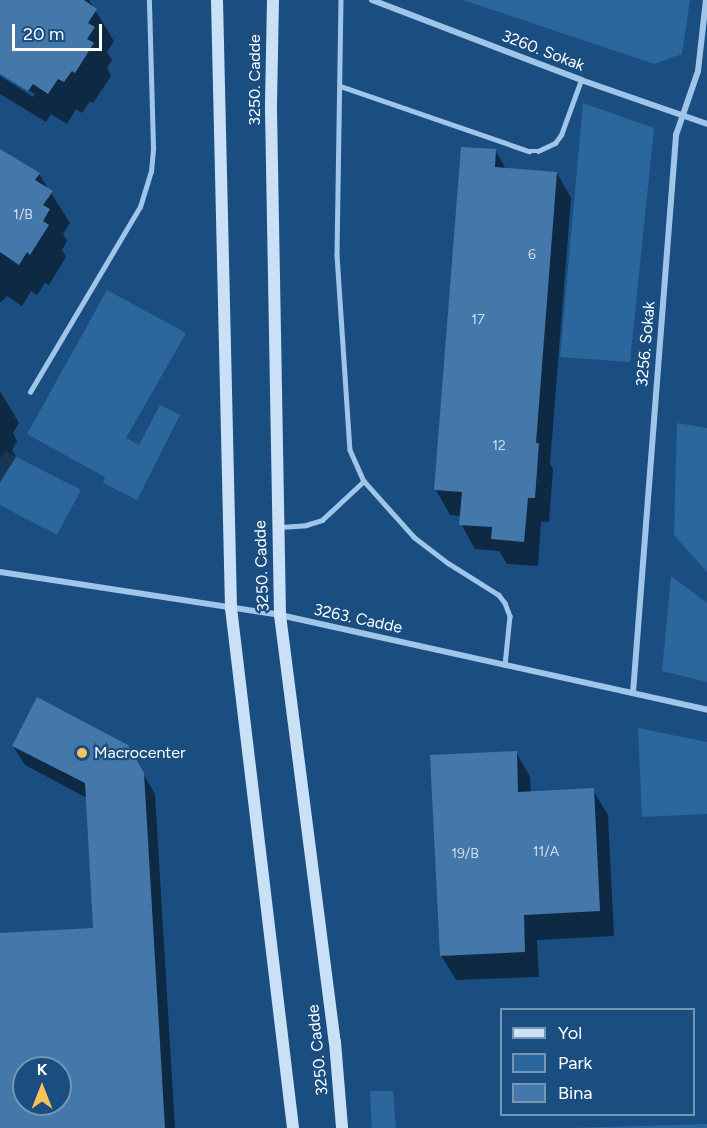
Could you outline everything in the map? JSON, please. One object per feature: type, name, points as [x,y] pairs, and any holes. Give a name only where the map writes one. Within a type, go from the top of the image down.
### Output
[{"type":"street","name":"3250. Cadde","points":[[217,0],[231,608],[293,1128]]},
{"type":"street","name":"3250. Cadde","points":[[273,0],[271,109],[280,615],[335,1042],[342,1128]]},
{"type":"street","name":"3260. Sokak","points":[[372,0],[581,81],[707,124]]},
{"type":"street","name":"3256. Sokak","points":[[633,693],[675,147],[682,115],[698,70],[706,0]]},
{"type":"street","name":"3263. Cadde","points":[[0,572],[280,615],[707,710]]},
{"type":"lane","points":[[30,392],[140,207],[151,172],[153,147],[149,0]]},
{"type":"lane","points":[[341,0],[337,255],[347,433],[350,450],[364,481],[414,537],[448,563],[499,595],[510,616],[505,665]]},
{"type":"lane","points":[[340,86],[529,151],[538,151],[555,143],[561,135],[581,81]]},
{"type":"lane","points":[[277,527],[306,525],[322,520],[364,481]]},
{"type":"green space","points":[[463,0],[690,0],[682,54],[654,64]]},
{"type":"green space","points":[[583,103],[654,128],[630,362],[560,357]]},
{"type":"green space","points":[[107,290],[186,333],[126,438],[139,445],[160,405],[180,415],[137,500],[103,483],[105,477],[27,434]]},
{"type":"green space","points":[[677,423],[707,428],[707,572],[674,535]]},
{"type":"green space","points":[[5,451],[81,490],[57,535],[0,505],[0,459]]},
{"type":"green space","points":[[671,576],[707,603],[707,682],[662,671]]},
{"type":"green space","points":[[638,728],[707,742],[707,814],[642,817]]},
{"type":"green space","points":[[370,1091],[393,1091],[396,1128],[372,1128]]},
{"type":"green space","points":[[707,1124],[707,1128],[567,1128],[641,1126]]},
{"type":"building","points":[[0,0],[84,0],[97,9],[88,23],[95,27],[87,39],[94,43],[75,73],[72,71],[64,82],[58,79],[48,94],[33,84],[28,91],[0,74]]},
{"type":"building","points":[[461,147],[496,149],[495,167],[557,172],[536,443],[539,443],[535,498],[528,498],[524,542],[491,539],[492,527],[459,525],[462,492],[434,490]]},
{"type":"building","points":[[0,149],[40,173],[35,180],[53,191],[43,205],[50,209],[43,221],[49,225],[30,255],[27,252],[19,265],[0,252]]},
{"type":"building","points":[[37,697],[128,745],[144,773],[165,1128],[0,1128],[0,933],[93,928],[85,783],[12,746]]},
{"type":"building","points":[[517,751],[518,792],[594,788],[600,911],[524,915],[525,952],[440,956],[430,755]]},
{"type":"place","name":"Macrocenter","points":[[82,753]]}]
